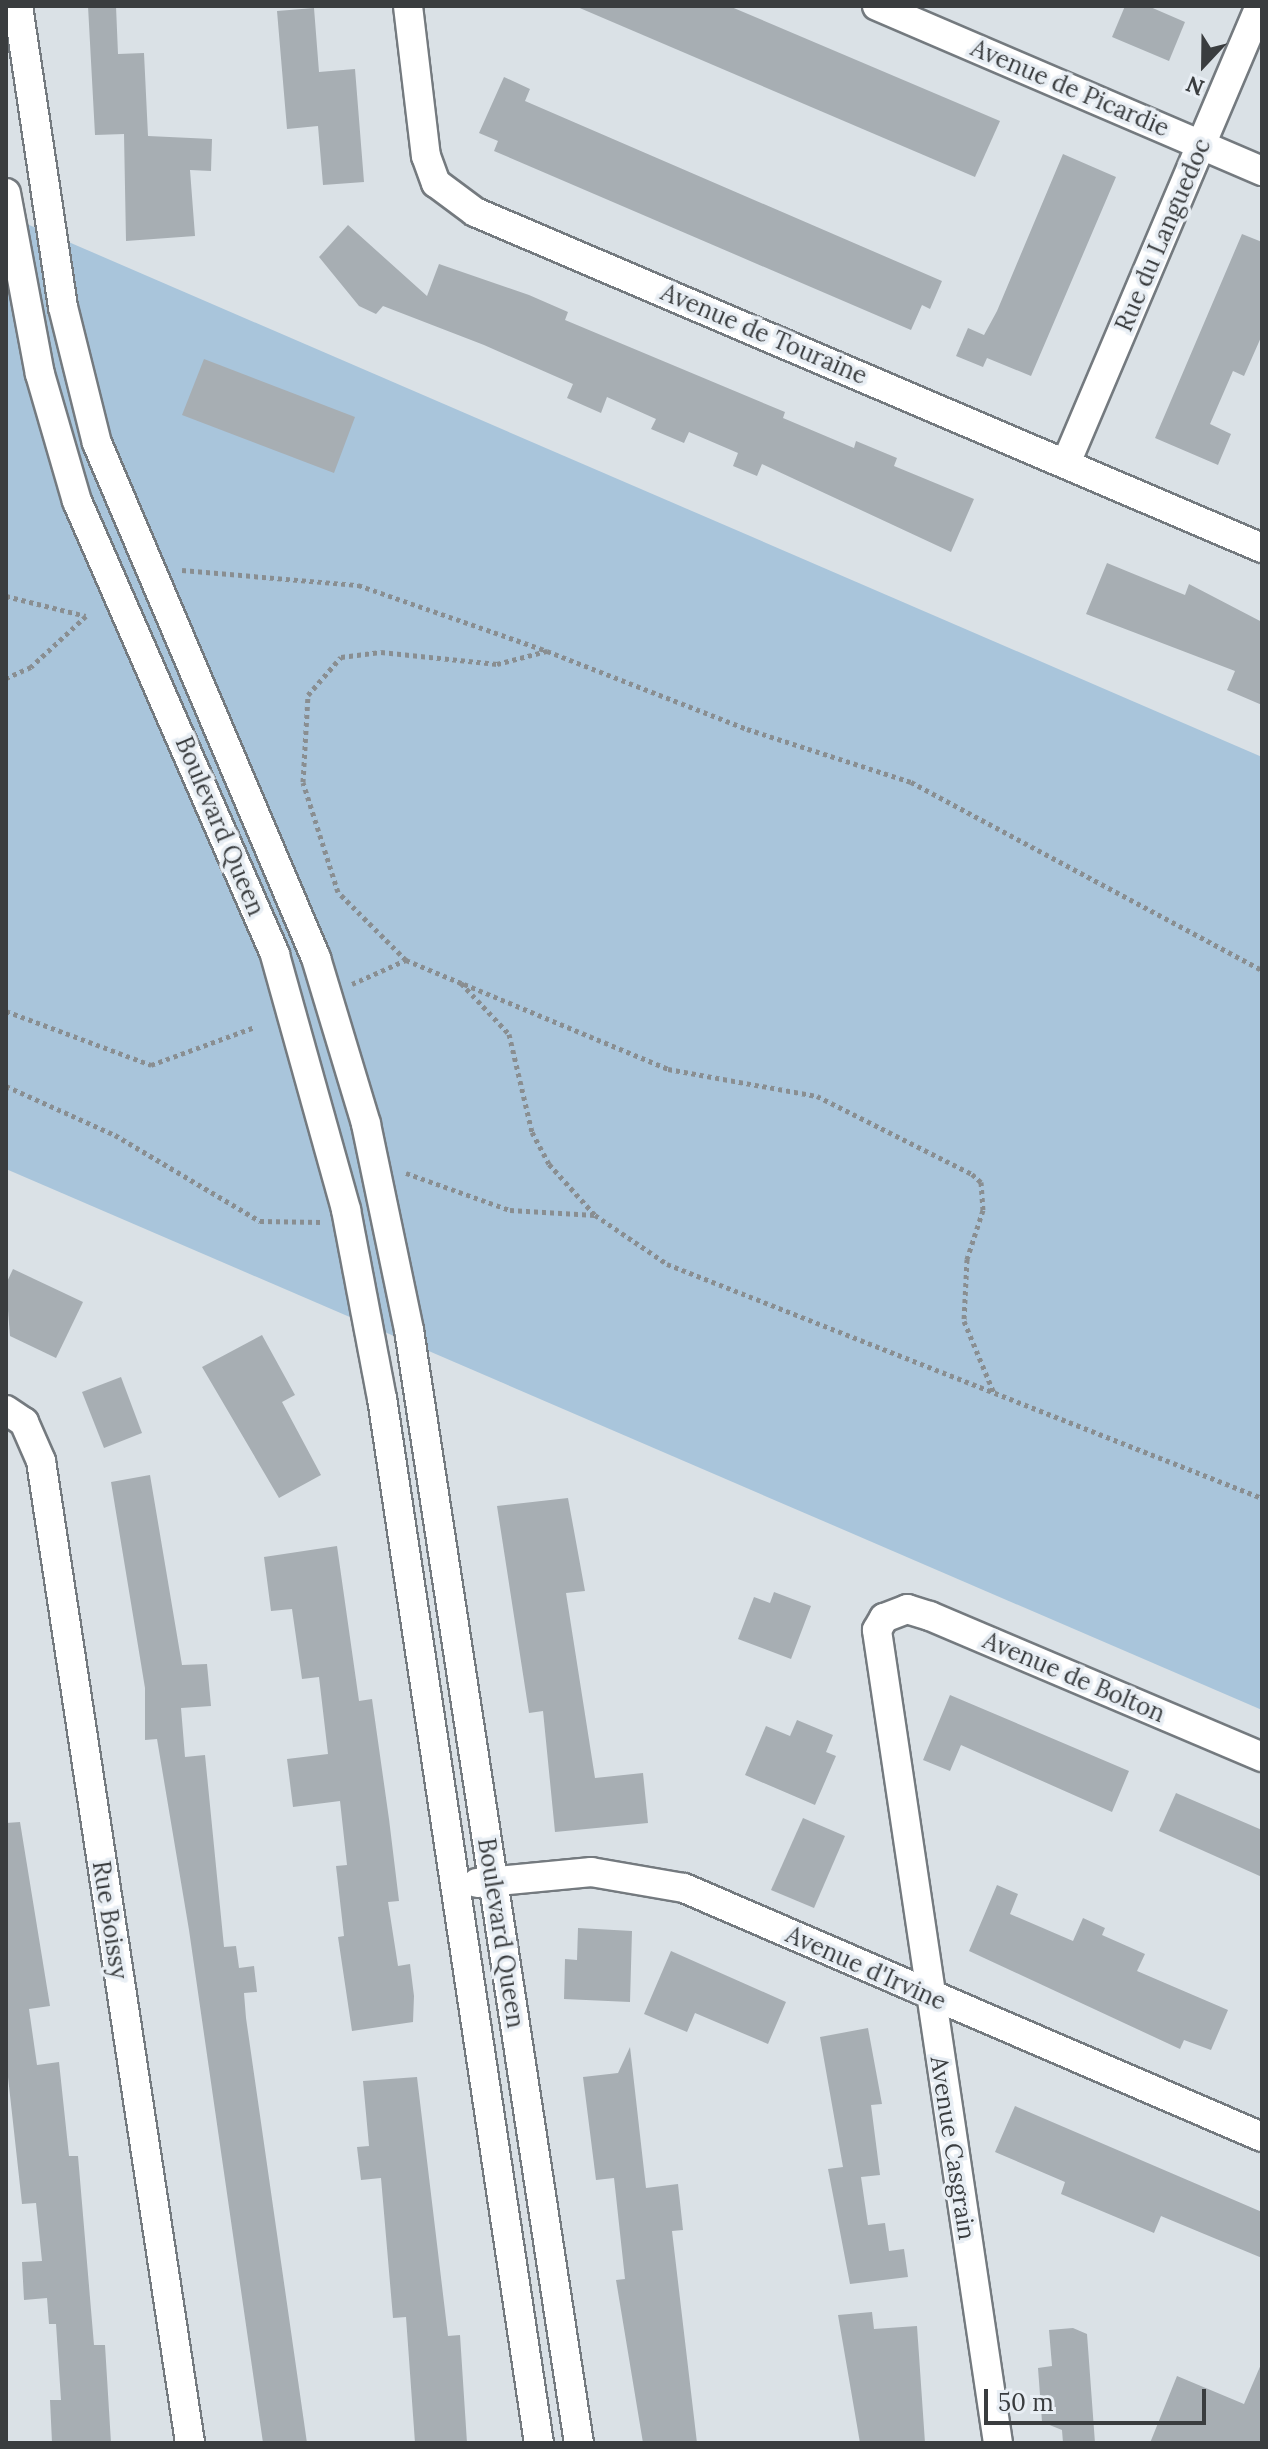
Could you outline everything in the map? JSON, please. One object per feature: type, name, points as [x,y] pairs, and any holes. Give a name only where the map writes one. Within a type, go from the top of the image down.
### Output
[{"type":"street","name":"Boulevard Queen","points":[[18,6],[70,337],[111,484],[316,958],[366,1124],[424,1422],[579,2443]]},
{"type":"street","name":"Avenue de Touraine","points":[[408,6],[426,156],[436,183],[475,212],[1262,548]]},
{"type":"street","name":"Avenue de Picardie","points":[[877,6],[1262,171]]},
{"type":"street","name":"Rue du Languedoc","points":[[1066,463],[1260,6]]},
{"type":"street","name":"Boulevard Queen","points":[[6,193],[12,235],[77,501],[222,819],[299,1027],[346,1210],[387,1430],[539,2443]]},
{"type":"street","points":[[12,235],[51,228]]},
{"type":"street","name":"Rue Boissy","points":[[6,1410],[24,1422],[41,1461],[190,2443]]},
{"type":"street","points":[[387,1430],[424,1422]]},
{"type":"street","name":"Avenue de Bolton","points":[[884,1618],[907,1609],[930,1616],[1262,1757]]},
{"type":"street","name":"Avenue Casgrain","points":[[884,1618],[876,1652],[998,2443]]},
{"type":"street","name":"Avenue d'Irvine","points":[[455,1887],[493,1880],[591,1872],[643,1877],[1262,2137]]},
{"type":"path","points":[[181,570],[358,585],[547,651],[747,729],[911,782],[1262,970]]},
{"type":"path","points":[[6,596],[86,616],[31,667],[6,678]]},
{"type":"path","points":[[547,651],[497,664],[381,652],[341,657],[308,695],[303,782],[338,892],[406,960],[668,1069],[817,1096],[972,1174],[981,1182],[983,1210],[967,1259],[964,1321],[995,1394]]},
{"type":"path","points":[[350,985],[406,960]]},
{"type":"path","points":[[453,979],[509,1034],[532,1132],[549,1164],[595,1215],[667,1264],[1262,1498]]},
{"type":"path","points":[[6,1011],[151,1065],[255,1027]]},
{"type":"path","points":[[6,1086],[115,1135],[260,1221],[327,1222]]},
{"type":"path","points":[[403,1172],[510,1210],[595,1215]]},
{"type":"shaded area","points":[[6,215],[1262,757],[1262,1710],[6,1169]]},
{"type":"building","points":[[88,6],[116,6],[118,54],[144,53],[148,136],[212,139],[211,171],[190,170],[195,236],[126,241],[124,134],[95,135]]},
{"type":"building","points":[[575,6],[729,6],[1000,121],[975,177]]},
{"type":"building","points":[[1125,6],[1148,6],[1185,22],[1169,61],[1112,37]]},
{"type":"building","points":[[314,8],[319,72],[355,69],[364,182],[323,185],[318,126],[287,129],[277,11]]},
{"type":"building","points":[[504,77],[530,89],[525,101],[942,281],[930,309],[922,305],[911,330],[494,151],[498,141],[479,133]]},
{"type":"building","points":[[1063,154],[1116,177],[1031,376],[987,358],[983,367],[956,356],[968,328],[984,335],[997,311]]},
{"type":"building","points":[[348,225],[427,296],[439,264],[529,295],[568,312],[565,320],[785,412],[783,418],[854,448],[856,441],[897,458],[894,466],[974,499],[951,552],[762,464],[757,476],[733,466],[738,453],[689,432],[684,443],[651,429],[656,419],[607,397],[601,413],[567,398],[573,384],[484,345],[383,306],[376,314],[359,306],[319,257]]},
{"type":"building","points":[[1242,234],[1262,242],[1262,335],[1244,376],[1233,371],[1210,424],[1231,434],[1218,465],[1155,438]]},
{"type":"building","points":[[204,359],[355,417],[334,473],[182,415]]},
{"type":"building","points":[[1107,563],[1185,595],[1189,584],[1262,622],[1262,705],[1227,690],[1235,671],[1086,614]]},
{"type":"building","points":[[13,1269],[83,1302],[56,1358],[10,1336],[6,1284]]},
{"type":"building","points":[[262,1335],[295,1395],[282,1402],[321,1475],[279,1498],[202,1367]]},
{"type":"building","points":[[121,1377],[142,1433],[104,1448],[82,1392]]},
{"type":"building","points":[[150,1475],[182,1665],[207,1664],[211,1706],[181,1708],[185,1757],[205,1755],[224,1947],[236,1946],[239,1968],[254,1966],[257,1992],[244,1993],[246,2018],[307,2443],[263,2443],[189,1930],[157,1739],[145,1740],[145,1688],[111,1482]]},
{"type":"building","points":[[568,1498],[585,1591],[566,1593],[595,1778],[643,1773],[648,1823],[555,1832],[543,1711],[529,1713],[497,1506]]},
{"type":"building","points":[[337,1546],[359,1701],[372,1699],[399,1901],[388,1902],[398,1966],[410,1964],[414,1996],[413,2022],[352,2031],[338,1937],[344,1936],[336,1866],[347,1865],[340,1801],[293,1807],[287,1759],[328,1754],[319,1677],[302,1679],[292,1609],[271,1611],[264,1557]]},
{"type":"building","points":[[774,1592],[811,1606],[791,1659],[738,1639],[754,1597],[770,1603]]},
{"type":"building","points":[[950,1695],[1129,1771],[1112,1812],[961,1745],[950,1771],[923,1760]]},
{"type":"building","points":[[797,1720],[833,1735],[826,1752],[836,1756],[815,1805],[745,1775],[766,1726],[790,1736]]},
{"type":"building","points":[[1176,1793],[1262,1830],[1262,1877],[1159,1831]]},
{"type":"building","points":[[803,1818],[845,1836],[814,1908],[771,1890]]},
{"type":"building","points":[[20,1822],[50,2006],[29,2009],[37,2065],[59,2062],[69,2156],[78,2156],[94,2345],[105,2345],[111,2443],[52,2443],[50,2400],[61,2400],[56,2324],[49,2324],[47,2298],[24,2300],[22,2262],[42,2261],[36,2203],[22,2204],[6,2059],[6,1823]]},
{"type":"building","points":[[997,1885],[1018,1894],[1010,1914],[1073,1941],[1083,1918],[1105,1928],[1102,1935],[1145,1954],[1137,1971],[1228,2010],[1211,2050],[1184,2040],[1180,2049],[969,1951]]},
{"type":"building","points":[[578,1928],[632,1931],[630,2002],[564,1999],[565,1959],[577,1960]]},
{"type":"building","points":[[671,1951],[786,2002],[768,2044],[695,2013],[687,2032],[644,2014]]},
{"type":"building","points":[[868,2028],[882,2104],[871,2105],[880,2175],[861,2177],[868,2225],[885,2223],[889,2251],[904,2249],[908,2277],[850,2284],[828,2169],[843,2167],[820,2037]]},
{"type":"building","points":[[630,2047],[646,2188],[678,2184],[683,2230],[672,2231],[697,2443],[643,2443],[616,2280],[625,2279],[614,2178],[596,2180],[583,2077],[618,2073]]},
{"type":"building","points":[[417,2077],[448,2336],[460,2335],[467,2443],[415,2443],[406,2317],[393,2318],[381,2178],[361,2180],[357,2147],[369,2146],[363,2081]]},
{"type":"building","points":[[1015,2106],[1262,2212],[1262,2258],[1161,2216],[1154,2233],[1061,2194],[1065,2182],[995,2152]]},
{"type":"building","points":[[872,2312],[874,2329],[917,2326],[925,2443],[860,2443],[838,2315]]},
{"type":"building","points":[[1073,2328],[1087,2334],[1095,2443],[1063,2443],[1062,2430],[1042,2422],[1038,2368],[1052,2366],[1049,2330]]},
{"type":"building","points":[[1262,2362],[1262,2443],[1150,2443],[1177,2376],[1244,2404]]}]
